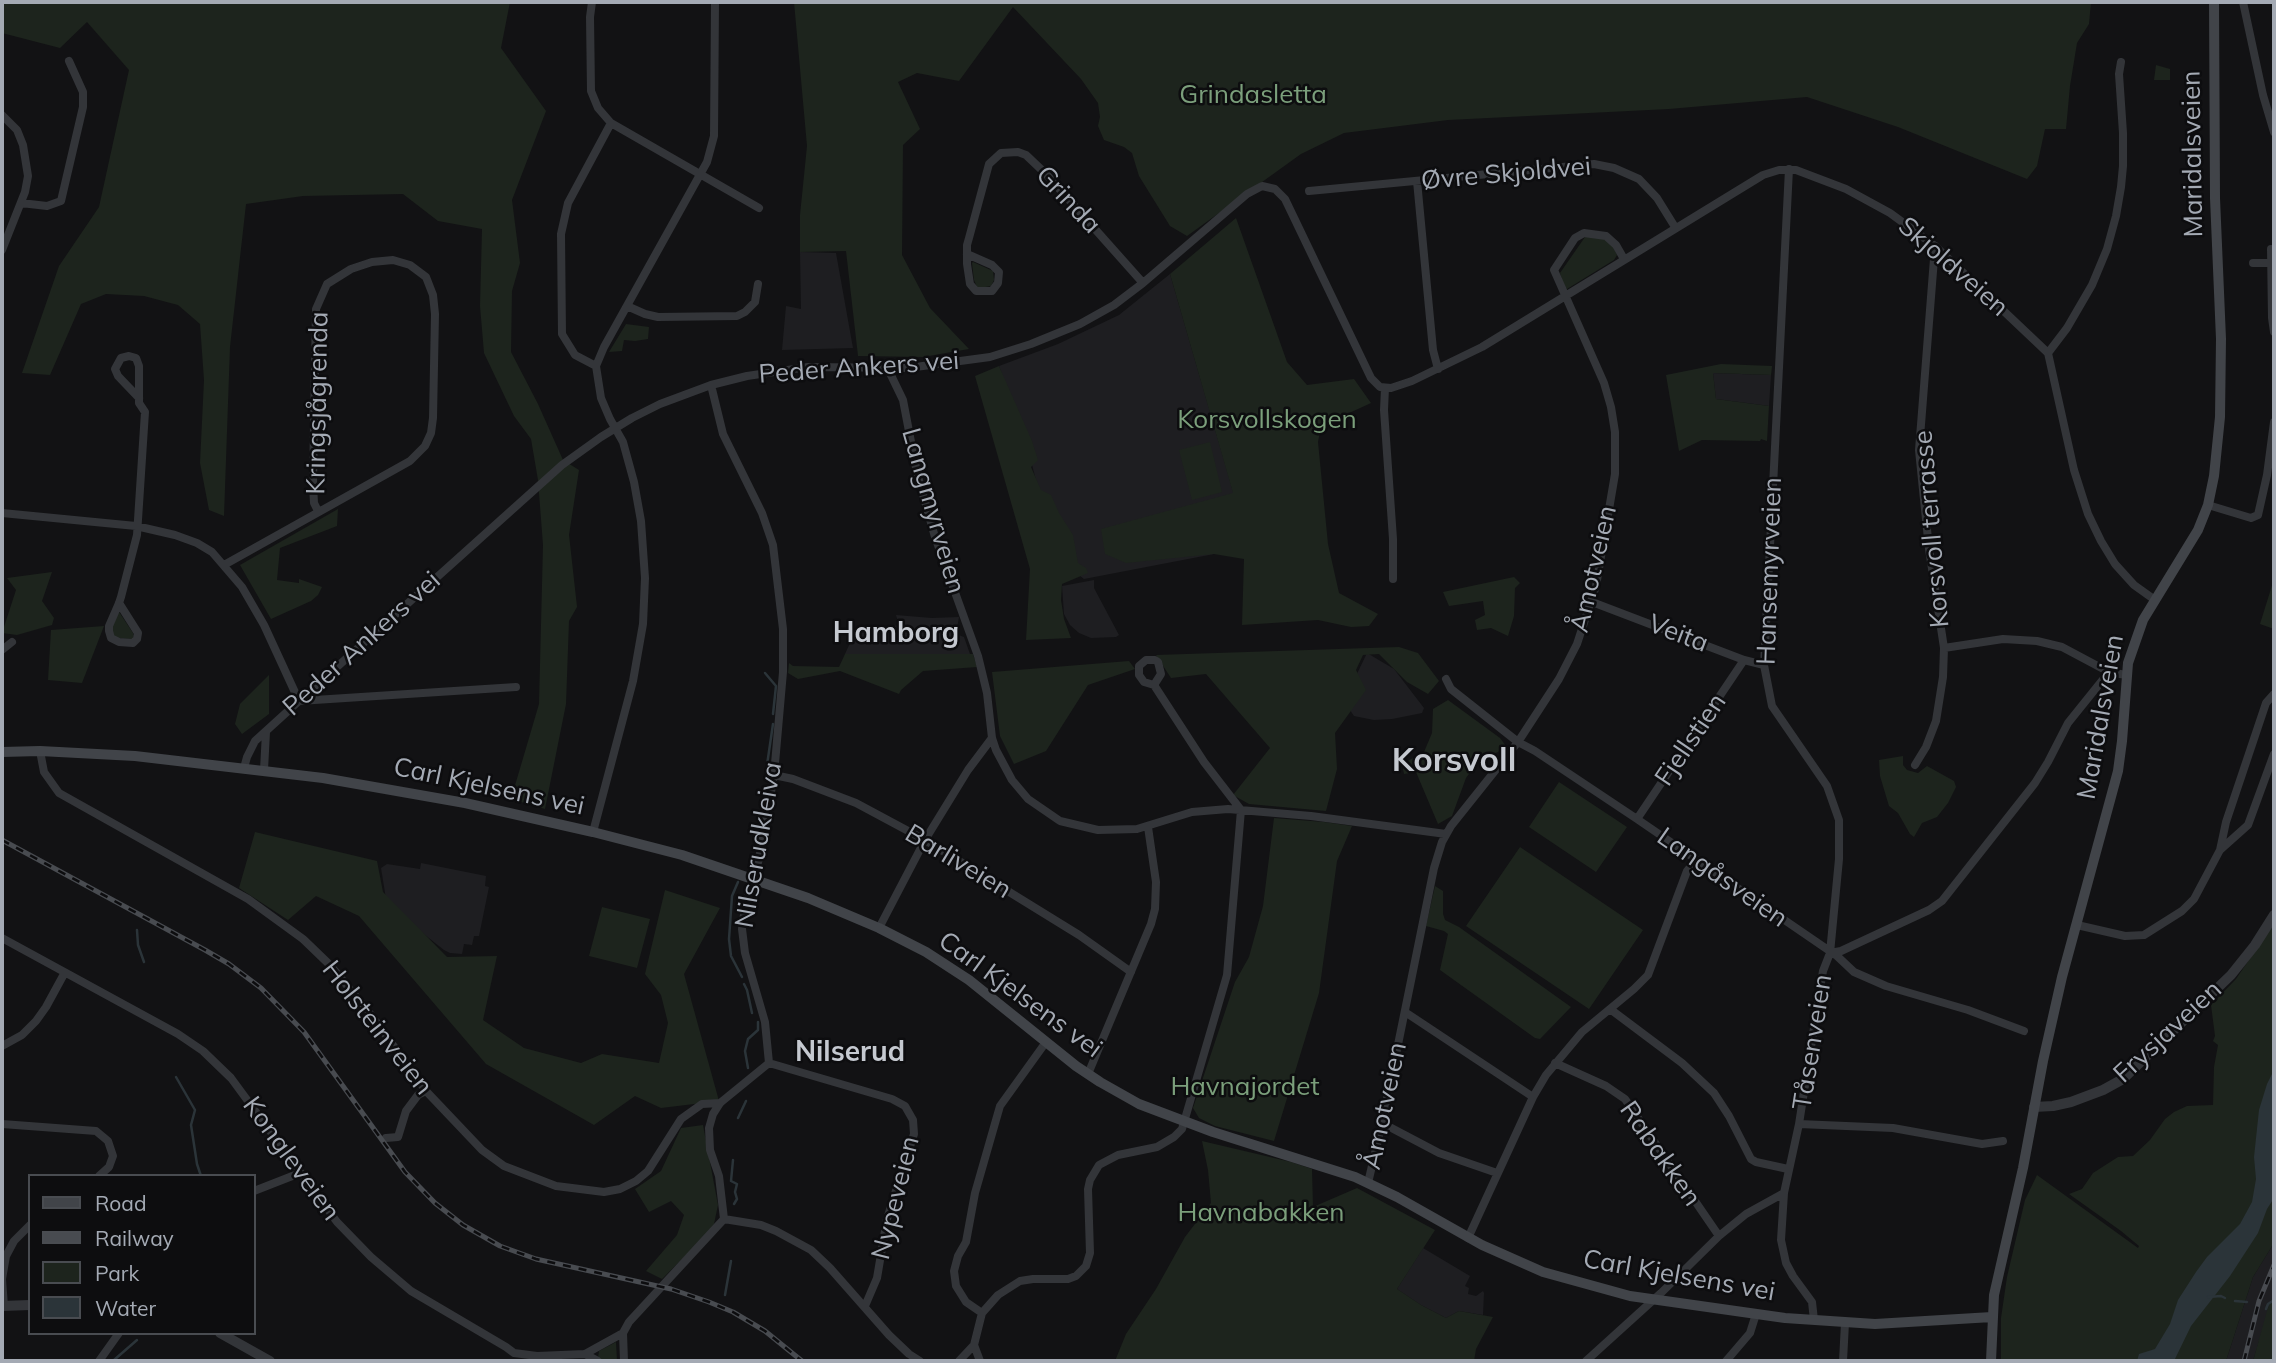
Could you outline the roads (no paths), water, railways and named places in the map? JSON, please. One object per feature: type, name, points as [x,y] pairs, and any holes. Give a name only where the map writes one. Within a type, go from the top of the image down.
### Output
[{"type":"main road","name":"Maridalsveien","points":[[1991,1361],[1996,1282],[2023,1168],[2053,1012],[2118,771],[2126,675],[2134,641],[2143,620],[2192,542],[2208,505],[2216,463],[2221,339],[2215,198],[2214,2]]},
{"type":"main road","name":"Carl Kjelsens vei","points":[[2,752],[40,751],[135,756],[264,770],[425,795],[593,832],[682,855],[808,898],[879,928],[926,952],[969,980],[1088,1074],[1126,1097],[1185,1122],[1339,1171],[1368,1183],[1468,1238],[1555,1276],[1652,1300],[1845,1323],[1883,1324],[1992,1317]]},
{"type":"street","points":[[592,2],[591,91],[598,108],[611,123],[759,208]]},
{"type":"street","points":[[593,832],[626,715],[643,624],[645,578],[638,500],[629,461],[601,398],[596,366],[707,162],[714,136],[715,2]]},
{"type":"street","points":[[2243,2],[2263,95],[2274,132]]},
{"type":"street","points":[[21,202],[47,206],[61,201],[83,107],[83,92],[69,61]]},
{"type":"street","points":[[2121,62],[2119,74],[2123,166],[2116,216],[2104,258],[2092,285],[2067,328],[2048,353],[2074,470],[2088,514],[2115,564],[2134,584],[2155,600]]},
{"type":"street","points":[[2,115],[17,130],[27,159],[28,176],[2,250]]},
{"type":"street","points":[[596,366],[575,355],[562,334],[561,234],[568,203],[611,123]]},
{"type":"street","name":"Grinda","points":[[967,254],[992,265],[999,272],[998,283],[992,290],[979,292],[973,288],[967,267],[967,254],[970,230],[986,170],[996,156],[1006,152],[1018,152],[1026,155],[1046,174],[1143,283]]},
{"type":"street","name":"Øvre Skjoldvei","points":[[1309,191],[1584,164],[1603,165],[1639,179],[1657,198],[1675,228]]},
{"type":"street","points":[[1393,579],[1385,388],[1400,386],[1482,347],[1763,175],[1788,169]]},
{"type":"street","name":"Skjoldveien","points":[[1788,169],[1846,189],[1890,213],[1935,246],[2048,353]]},
{"type":"street","name":"Hansemyrveien","points":[[1788,169],[1763,665],[1772,706],[1827,786],[1839,820],[1839,859],[1830,953]]},
{"type":"street","points":[[1417,181],[1433,349],[1438,369]]},
{"type":"street","name":"Peder Ankers vei","points":[[244,768],[250,749],[299,701],[562,465],[615,428],[660,404],[711,385],[747,376],[808,367],[888,369],[936,365],[990,357],[1031,344],[1098,315],[1143,283],[1247,194],[1262,186],[1271,187],[1285,199],[1371,379],[1385,388]]},
{"type":"street","name":"Åmotveien","points":[[1368,1183],[1434,867],[1446,834],[1518,742],[1570,661],[1592,602],[1615,474],[1615,435],[1604,383],[1554,270],[1578,235],[1593,233],[1606,236],[1616,245],[1624,259]]},
{"type":"street","name":"Korsvoll terrasse","points":[[1915,765],[1926,747],[1936,720],[1942,689],[1944,648],[1929,549],[1919,450],[1935,246]]},
{"type":"street","points":[[2271,249],[2274,332]]},
{"type":"street","name":"Kringsjågrenda","points":[[224,565],[410,461],[425,446],[431,433],[435,328],[433,295],[426,277],[410,265],[393,260],[372,262],[351,269],[327,284],[316,309],[313,485],[314,503],[318,511]]},
{"type":"street","points":[[2253,263],[2271,263]]},
{"type":"street","points":[[627,306],[658,317],[737,316],[755,302],[758,284]]},
{"type":"street","points":[[119,603],[138,633],[133,643],[119,642],[111,638],[109,625],[119,603],[137,535],[145,412],[139,403],[139,398],[139,366],[136,358],[121,358],[115,369],[118,376],[139,398]]},
{"type":"street","name":"Langmyrveien","points":[[888,369],[903,400],[917,472],[935,537],[978,656],[987,693],[992,738],[1000,760],[1028,799],[1049,814],[1071,824],[1098,830],[1126,831],[1148,827],[1204,810],[1241,810],[1311,816],[1446,834]]},
{"type":"street","name":"Nilserudkleiva","points":[[711,385],[723,434],[762,513],[773,545],[783,628],[783,671],[774,775],[759,859],[743,917],[742,939],[765,1022],[769,1063]]},
{"type":"street","points":[[2208,505],[2256,518],[2271,476],[2274,422]]},
{"type":"street","points":[[2,513],[136,526],[175,535],[212,552],[242,587],[264,625],[299,701],[516,687]]},
{"type":"street","name":"Veita","points":[[1592,602],[1763,665]]},
{"type":"street","points":[[1944,648],[2003,639],[2037,641],[2073,652],[2109,672],[2126,675]]},
{"type":"street","points":[[2,650],[12,642]]},
{"type":"street","name":"Fjellstien","points":[[1637,819],[1744,660]]},
{"type":"street","name":"Tåsenveien","points":[[1814,1320],[1812,1301],[1786,1263],[1781,1240],[1788,1169],[1799,1124],[1823,971],[1830,953],[1841,951],[1929,910],[1942,901],[2035,783],[2068,723],[2109,672]]},
{"type":"street","name":"Langåsveien","points":[[1446,679],[1451,689],[1518,742],[1637,819],[1854,972],[1886,986],[1968,1010],[2024,1031]]},
{"type":"street","points":[[958,1361],[974,1345],[982,1313],[998,1295],[1020,1282],[1033,1279],[1069,1279],[1082,1271],[1090,1252],[1088,1189],[1099,1165],[1108,1159],[1167,1142],[1179,1133],[1185,1122],[1227,975],[1241,810],[1204,762],[1154,685]]},
{"type":"street","points":[[2077,925],[2125,936],[2144,935],[2174,917],[2194,899],[2220,850],[2226,822],[2266,703],[2274,694]]},
{"type":"street","name":"Peder Ankers vei","points":[[264,770],[266,732]]},
{"type":"street","points":[[879,928],[925,840],[968,770],[992,738]]},
{"type":"street","name":"Holsteinveien","points":[[40,751],[44,772],[59,793],[248,899],[303,939],[331,966],[372,1016],[426,1091],[482,1150],[504,1166],[556,1185],[604,1192],[620,1189],[648,1171],[681,1119],[690,1110],[702,1104],[720,1103]]},
{"type":"street","points":[[2220,850],[2248,825],[2274,754]]},
{"type":"street","name":"Barliveien","points":[[774,775],[793,779],[856,803],[925,840],[1079,935],[1131,972]]},
{"type":"street","points":[[1088,1074],[1151,924],[1157,898],[1148,827]]},
{"type":"street","points":[[1468,1238],[1533,1097],[1574,1040],[1642,981],[1652,966],[1687,872],[1696,860]]},
{"type":"street","name":"Frysjaveien","points":[[2034,1107],[2071,1102],[2123,1079],[2231,975],[2274,915]]},
{"type":"street","name":"Kongleveien","points":[[2,938],[178,1034],[203,1051],[231,1078],[337,1222],[389,1274],[426,1301],[506,1347],[511,1357],[586,1354],[623,1333]]},
{"type":"street","points":[[2,1046],[22,1035],[36,1021],[64,974]]},
{"type":"street","points":[[1611,1009],[1682,1063],[1714,1093],[1730,1116],[1751,1159],[1788,1169]]},
{"type":"street","points":[[1405,1012],[1533,1097]]},
{"type":"street","points":[[982,1313],[966,1301],[953,1279],[954,1271],[966,1242],[975,1194],[1000,1105],[1046,1042]]},
{"type":"street","points":[[624,1361],[623,1333],[629,1322],[724,1219],[719,1176],[710,1150],[709,1128],[713,1114],[720,1103],[769,1063]]},
{"type":"street","name":"Nypeveien","points":[[769,1063],[892,1099],[905,1107],[913,1120],[914,1133],[887,1219],[877,1278],[865,1306]]},
{"type":"street","name":"Rabakken","points":[[1555,1063],[1606,1086],[1625,1099],[1719,1236]]},
{"type":"street","points":[[386,1138],[394,1138],[400,1134],[406,1111],[418,1095],[426,1091]]},
{"type":"street","points":[[1382,1123],[1439,1153],[1497,1173]]},
{"type":"street","points":[[2,1124],[96,1131],[108,1141],[113,1156],[109,1167],[101,1174]]},
{"type":"street","points":[[1799,1124],[1893,1128],[1982,1144],[2003,1141]]},
{"type":"street","points":[[256,1190],[300,1173]]},
{"type":"street","points":[[1586,1361],[1719,1236],[1746,1214],[1784,1193]]},
{"type":"street","points":[[724,1219],[761,1225],[801,1243],[830,1268],[889,1335],[920,1361]]},
{"type":"street","points":[[28,1227],[14,1241],[6,1256],[2,1279],[3,1306],[28,1305]]},
{"type":"street","points":[[1726,1361],[1750,1333],[1756,1314]]},
{"type":"street","points":[[1843,1361],[1845,1323]]},
{"type":"street","points":[[99,1361],[118,1335]]},
{"type":"street","points":[[224,1335],[270,1361]]},
{"type":"street","points":[[974,1345],[981,1361]]},
{"type":"street","points":[[586,1354],[598,1361]]},
{"type":"water","points":[[2274,1070],[2274,1198],[2258,1233],[2230,1276],[2191,1326],[2174,1361],[2137,1361],[2139,1354],[2155,1349],[2170,1324],[2178,1300],[2196,1272],[2240,1224],[2252,1202],[2256,1179],[2254,1157],[2259,1110]]},
{"type":"waterway","points":[[765,673],[776,686],[773,714]]},
{"type":"waterway","points":[[767,765],[773,724]]},
{"type":"waterway","points":[[738,882],[732,896],[729,939],[731,956],[742,977]]},
{"type":"waterway","points":[[137,930],[138,945],[144,962]]},
{"type":"waterway","points":[[744,984],[752,1013]]},
{"type":"waterway","points":[[748,1068],[745,1051],[748,1039],[758,1030],[758,1022]]},
{"type":"waterway","points":[[176,1077],[195,1110],[191,1125],[200,1174]]},
{"type":"waterway","points":[[738,1118],[746,1101]]},
{"type":"waterway","points":[[733,1160],[731,1181],[737,1184],[737,1199],[734,1204]]},
{"type":"waterway","points":[[725,1295],[731,1261]]},
{"type":"waterway","points":[[2208,1297],[2225,1298]]},
{"type":"waterway","points":[[2266,1309],[2274,1300]]},
{"type":"waterway","points":[[2235,1301],[2247,1302]]},
{"type":"waterway","points":[[114,1360],[137,1340]]},
{"type":"railway","points":[[2,840],[205,950],[261,988],[304,1032],[405,1172],[435,1203],[463,1225],[500,1246],[536,1259],[671,1289],[709,1302],[733,1312],[765,1331],[802,1361]]},
{"type":"railway","points":[[2244,1361],[2259,1301],[2274,1265]]},
{"type":"district","name":"Hamborg","points":[[896,634]]},
{"type":"district","name":"Korsvoll","points":[[1454,761]]},
{"type":"district","name":"Nilserud","points":[[850,1053]]},
{"type":"park label","name":"Grindasletta","points":[[1253,95]]},
{"type":"park label","name":"Korsvollskogen","points":[[1267,420]]},
{"type":"park label","name":"Havnajordet","points":[[1245,1087]]},
{"type":"park label","name":"Havnabakken","points":[[1261,1213]]}]
